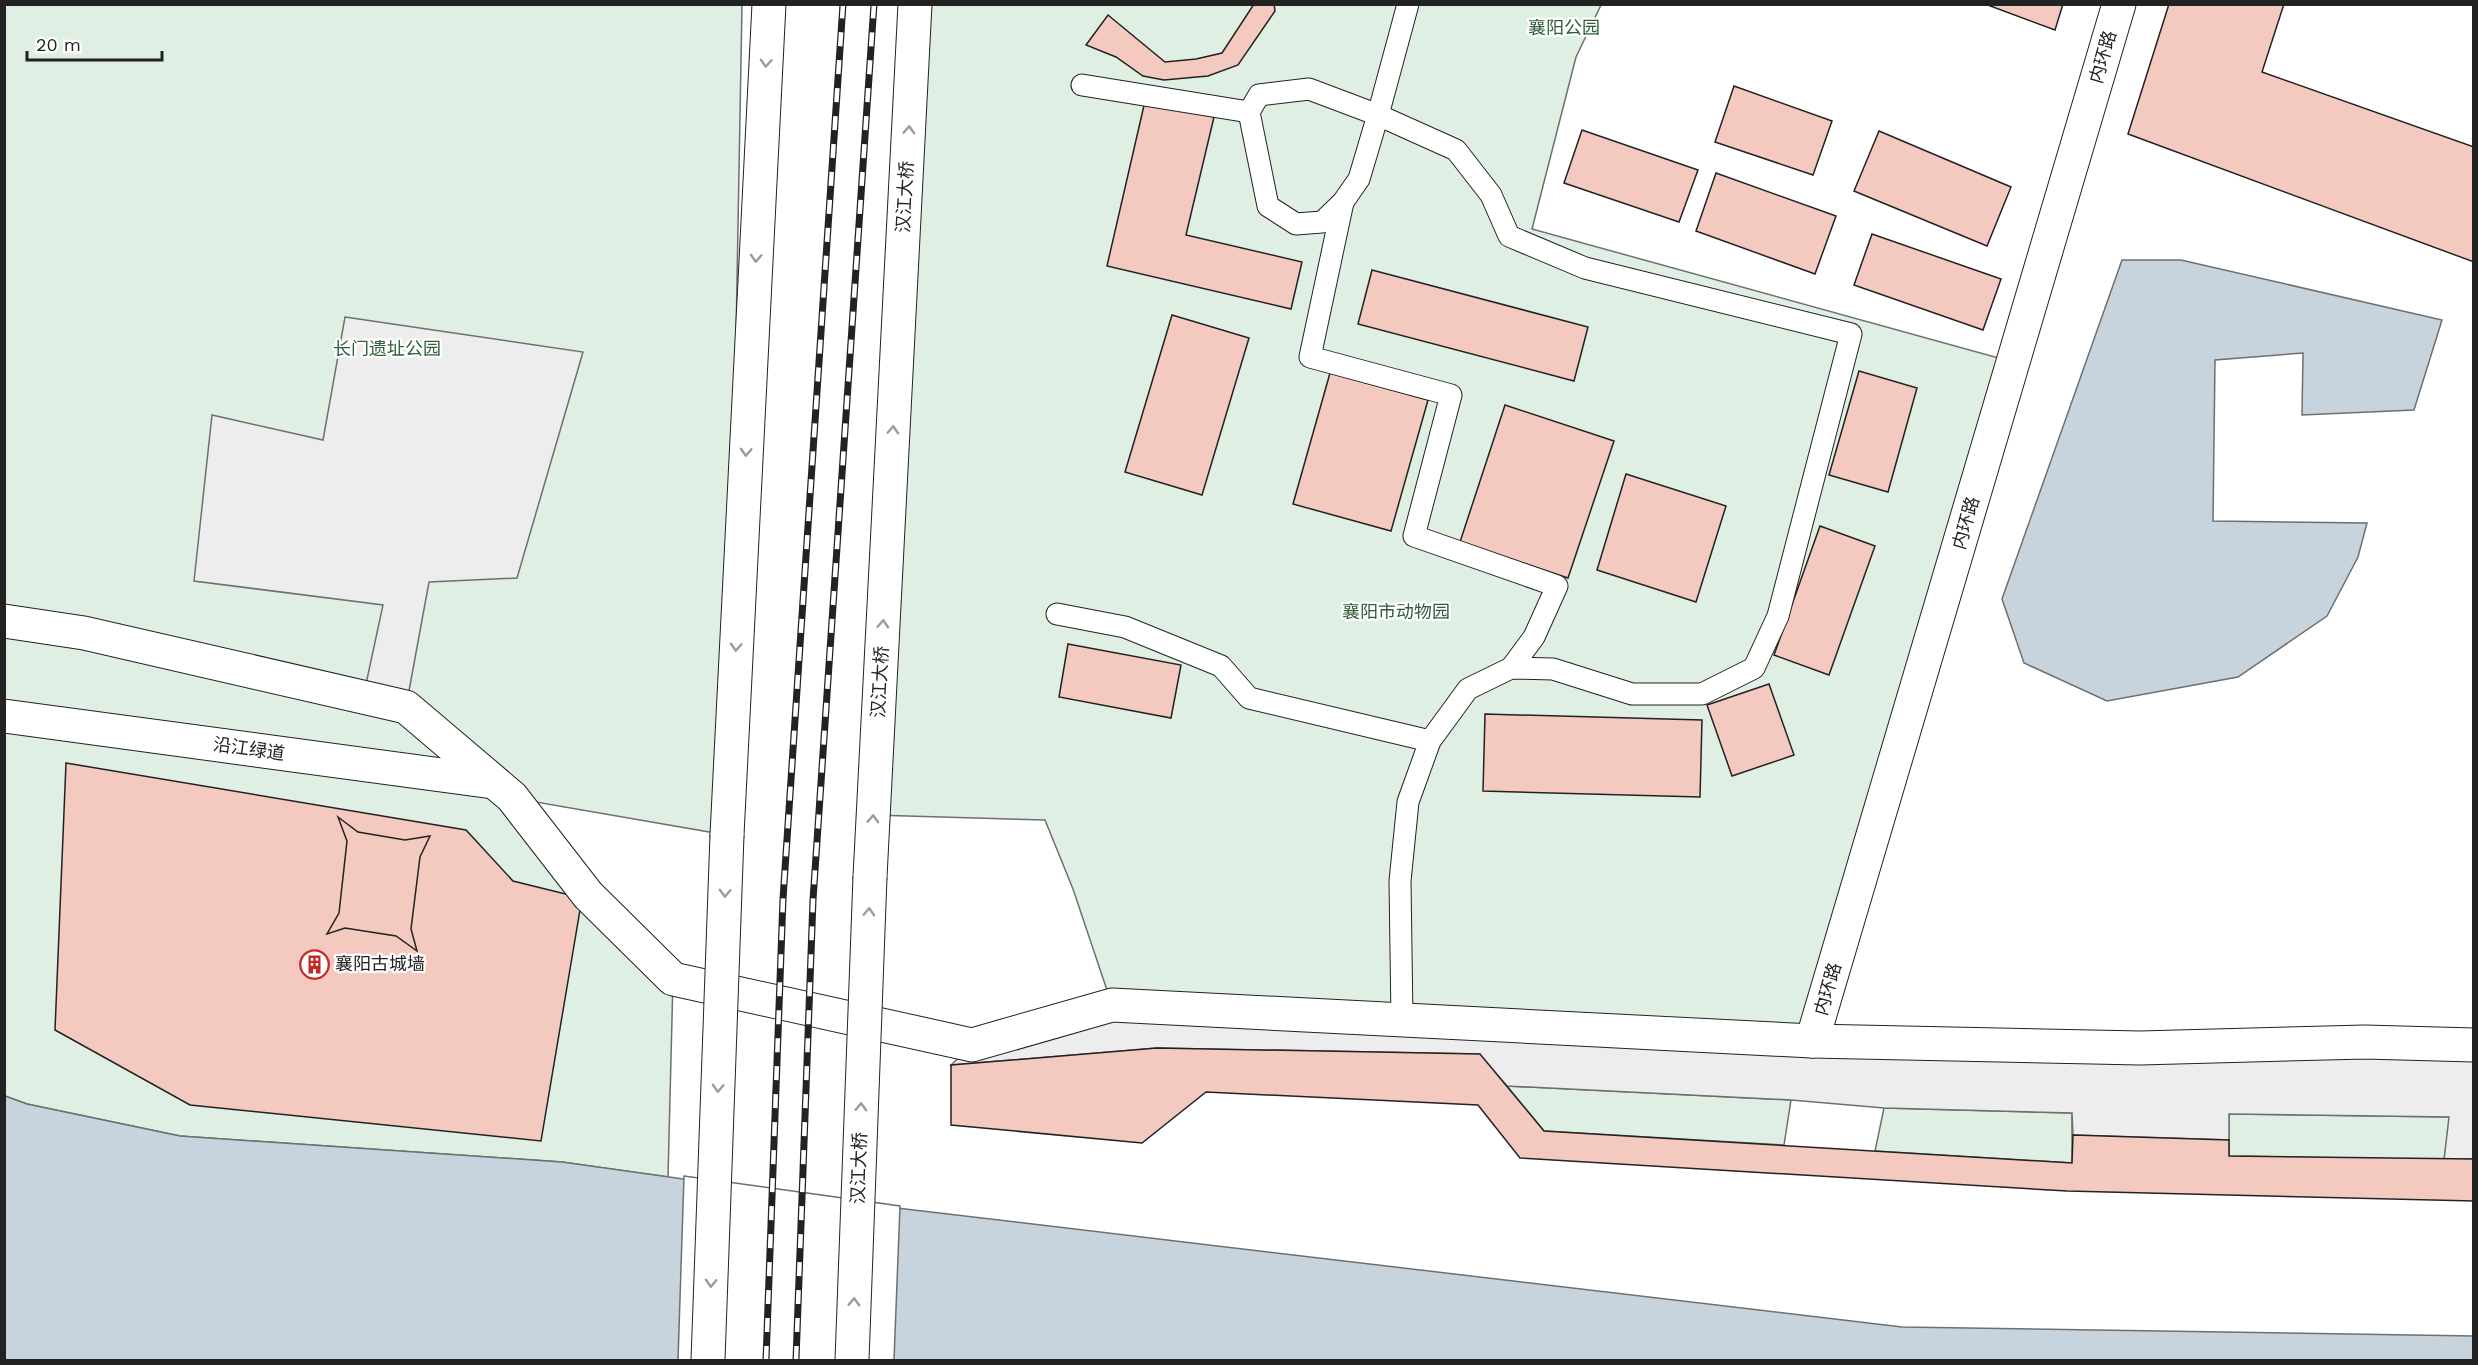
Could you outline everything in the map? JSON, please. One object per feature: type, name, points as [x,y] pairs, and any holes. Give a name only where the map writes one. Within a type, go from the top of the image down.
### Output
[{"type":"street","points":[[708,1360],[727,835],[769,4]]},
{"type":"street","name":"汉江大桥","points":[[852,1360],[870,878],[915,4]]},
{"type":"street","name":"内环路","points":[[1812,1041],[2119,4]]},
{"type":"street","points":[[4,621],[84,633],[406,707],[512,797],[588,895],[673,979],[972,1045],[1112,1005],[1812,1041],[2140,1048],[2366,1042],[2474,1045]]},
{"type":"street","name":"沿江绿道","points":[[4,716],[493,782]]},
{"type":"lane","points":[[1408,4],[1378,116],[1359,179],[1343,202],[1322,222],[1296,224],[1268,206],[1249,112],[1259,95],[1309,89],[1378,116],[1456,150],[1491,195],[1509,236],[1585,268],[1851,334],[1778,616],[1754,668],[1702,694],[1632,694],[1552,669],[1511,668]]},
{"type":"lane","points":[[1082,85],[1249,112]]},
{"type":"lane","points":[[1343,202],[1310,357],[1451,394],[1414,536],[1557,586],[1534,637],[1511,668],[1468,689],[1430,741],[1408,801],[1400,881],[1402,1020]]},
{"type":"lane","points":[[1057,614],[1125,627],[1221,666],[1250,698],[1430,741]]},
{"type":"green space","name":"长门遗址公园","points":[[5,5],[742,5],[727,835],[513,798],[673,979],[668,1177],[562,1162],[180,1136],[27,1104],[5,1096]]},
{"type":"green space","name":"襄阳市动物园","points":[[915,5],[1601,5],[1576,57],[1532,229],[2013,362],[1812,1041],[1112,1005],[1073,889],[1045,820],[873,815]]},
{"type":"green space","points":[[1507,1086],[1791,1100],[1784,1145],[1544,1131]]},
{"type":"green space","points":[[1884,1108],[2072,1113],[2072,1163],[1875,1151]]},
{"type":"green space","points":[[2229,1114],[2450,1117],[2444,1160],[2229,1156]]},
{"type":"shaded area","points":[[2122,260],[2181,260],[2442,320],[2414,410],[2302,415],[2303,353],[2215,360],[2213,521],[2367,523],[2358,557],[2327,616],[2238,677],[2107,701],[2024,663],[2002,599]]},
{"type":"shaded area","points":[[345,317],[583,352],[517,578],[429,582],[406,707],[363,698],[383,605],[194,581],[212,415],[323,440]]},
{"type":"shaded area","points":[[1112,1005],[2473,1044],[2473,1159],[2444,1160],[2449,1117],[2229,1114],[2229,1140],[2073,1135],[2072,1113],[1884,1108],[1791,1100],[1507,1086],[1479,1054],[1157,1048],[951,1065],[972,1045]]},
{"type":"shaded area","points":[[5,1096],[27,1104],[180,1136],[562,1162],[863,1204],[1902,1327],[2474,1336],[2473,1360],[5,1360]]},
{"type":"pier","points":[[684,1176],[900,1206],[894,1360],[678,1360]]},
{"type":"building","points":[[1254,4],[1274,4],[1275,11],[1238,65],[1208,76],[1164,80],[1143,76],[1116,57],[1086,45],[1108,15],[1165,62],[1196,59],[1222,53]]},
{"type":"building","points":[[1985,4],[2063,4],[2055,30]]},
{"type":"building","points":[[2169,4],[2284,4],[2262,72],[2474,147],[2474,262],[2128,134]]},
{"type":"building","points":[[1734,86],[1832,121],[1813,175],[1715,142]]},
{"type":"building","points":[[1145,101],[1214,117],[1186,235],[1302,262],[1291,309],[1107,266]]},
{"type":"building","points":[[1582,130],[1698,170],[1679,222],[1564,183]]},
{"type":"building","points":[[1879,131],[2011,187],[1987,246],[1854,191]]},
{"type":"building","points":[[1716,173],[1836,216],[1815,274],[1696,231]]},
{"type":"building","points":[[1872,234],[2001,279],[1983,330],[1854,285]]},
{"type":"building","points":[[1372,270],[1588,327],[1574,381],[1358,324]]},
{"type":"building","points":[[1172,315],[1249,338],[1202,495],[1125,472]]},
{"type":"building","points":[[1859,371],[1917,388],[1888,492],[1829,475]]},
{"type":"building","points":[[1330,373],[1428,400],[1391,531],[1293,504]]},
{"type":"building","points":[[1505,405],[1614,441],[1568,578],[1460,542]]},
{"type":"building","points":[[1626,474],[1726,506],[1696,602],[1597,570]]},
{"type":"building","points":[[1820,526],[1875,546],[1829,675],[1774,655]]},
{"type":"building","points":[[1068,644],[1181,665],[1171,718],[1059,697]]},
{"type":"building","points":[[1769,684],[1794,755],[1732,776],[1707,705]]},
{"type":"building","points":[[1485,714],[1702,720],[1700,797],[1483,791]]},
{"type":"building","name":"襄阳古城墙","points":[[66,763],[466,830],[513,881],[582,898],[541,1141],[190,1105],[55,1030]]},
{"type":"building","points":[[338,817],[358,832],[405,840],[430,836],[420,857],[411,929],[417,951],[396,936],[345,928],[327,934],[339,913],[347,841]]},
{"type":"building","points":[[1157,1048],[1480,1054],[1544,1131],[2072,1163],[2073,1135],[2229,1140],[2229,1156],[2474,1159],[2474,1201],[2067,1191],[1520,1158],[1478,1105],[1206,1092],[1142,1143],[951,1125],[951,1065]]},
{"type":"railway","points":[[766,1360],[783,899],[843,4]]},
{"type":"railway","points":[[796,1360],[813,900],[874,4]]},
{"type":"place","name":"襄阳古城墙","points":[[314,964]]},
{"type":"park label","name":"襄阳公园","points":[[1564,28]]}]
